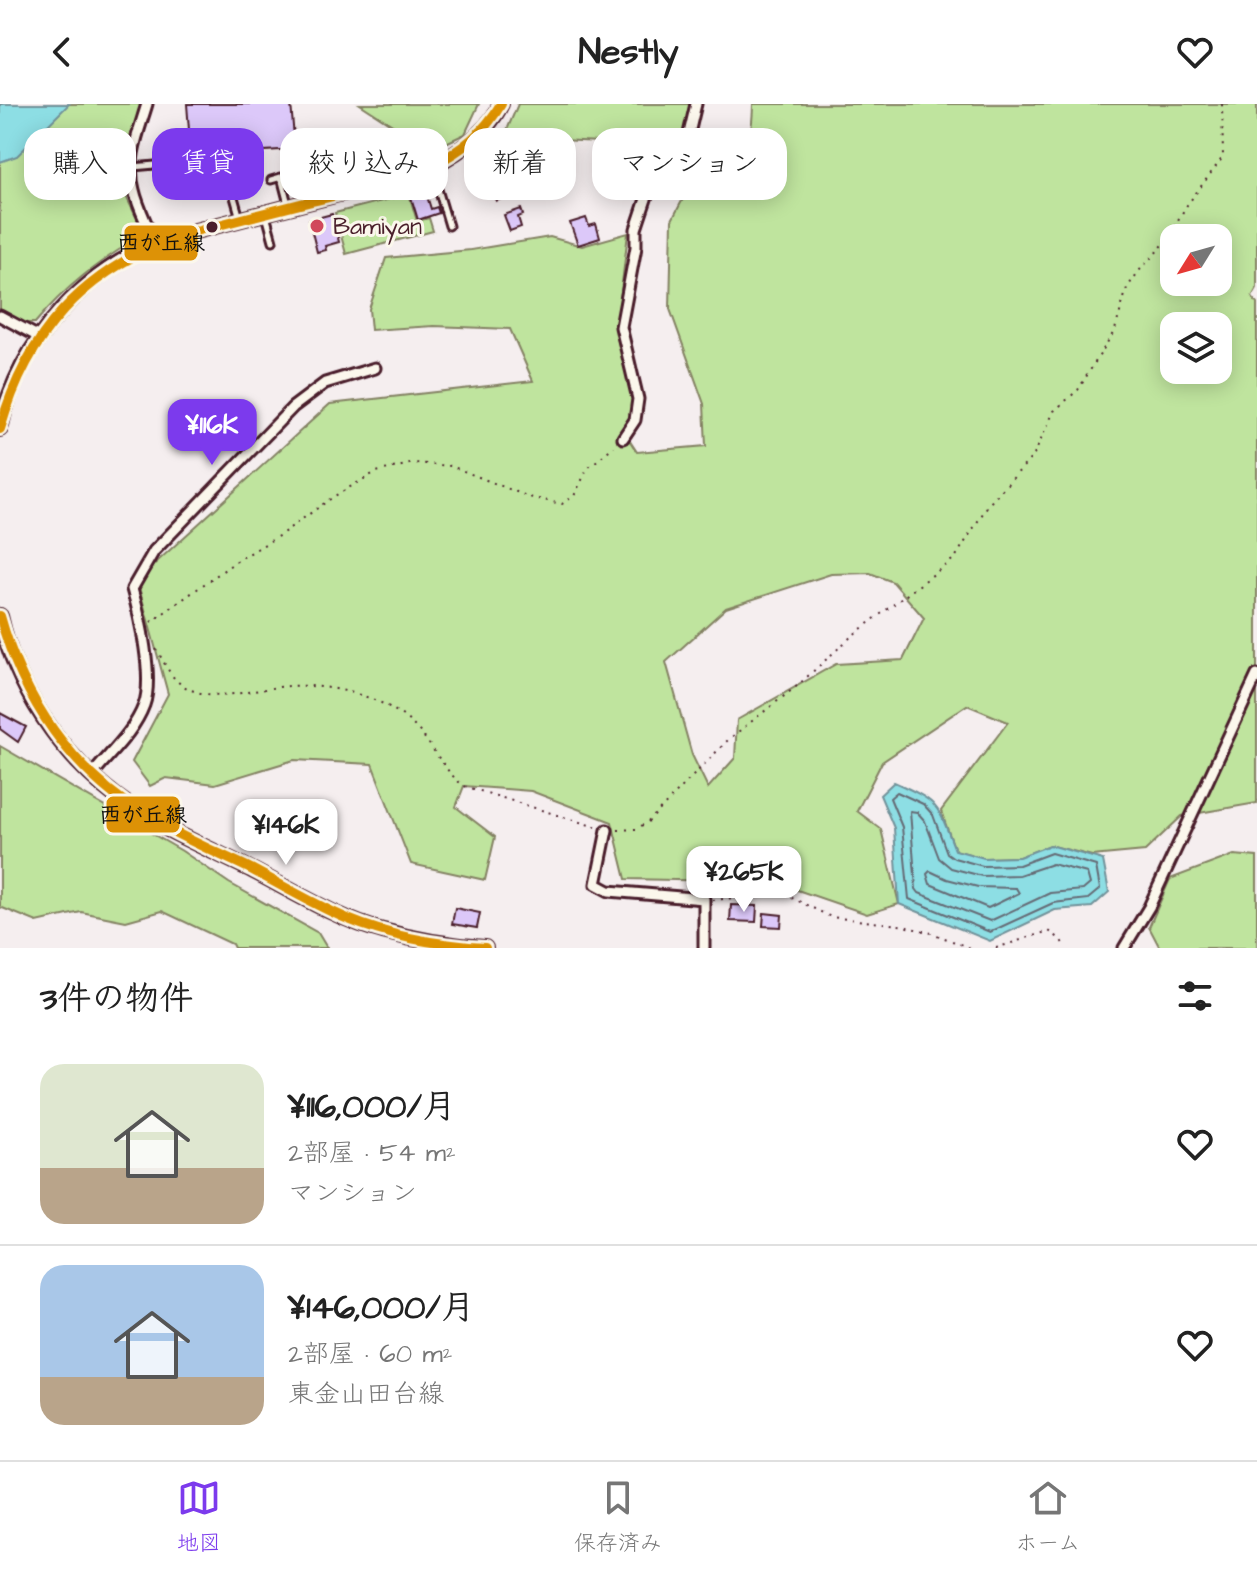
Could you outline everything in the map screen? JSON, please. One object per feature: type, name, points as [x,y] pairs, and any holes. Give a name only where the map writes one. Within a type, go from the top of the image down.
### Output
[{"type":"main road","points":[[448,158],[479,134],[501,104]]},
{"type":"main road","points":[[0,429],[6,403],[21,367],[39,337],[61,308],[94,279],[154,243],[316,200]]},
{"type":"main road","points":[[0,616],[2,634],[30,697],[58,738],[117,797],[153,819],[332,910],[381,931],[485,948]]},
{"type":"street","points":[[136,139],[147,104]]},
{"type":"street","points":[[623,438],[635,420],[638,399],[621,327],[636,247],[636,229],[647,196],[687,142],[696,104]]},
{"type":"street","points":[[136,197],[154,243]]},
{"type":"street","points":[[0,316],[39,337]]},
{"type":"street","points":[[92,775],[131,729],[144,705],[147,670],[141,636],[143,628],[132,589],[154,551],[293,407],[325,383],[375,368]]},
{"type":"street","points":[[1124,948],[1149,907],[1257,675]]},
{"type":"street","points":[[607,830],[596,884],[609,891],[704,899],[704,948]]},
{"type":"lane","points":[[271,180],[281,177],[289,207]]},
{"type":"lane","points":[[235,200],[240,219]]},
{"type":"lane","points":[[441,200],[449,226]]},
{"type":"lane","points":[[265,213],[273,241]]},
{"type":"path","points":[[154,646],[176,679],[188,688],[207,694],[317,686],[373,698],[409,720],[453,778],[464,786],[607,830],[636,829],[648,822],[729,739],[797,686],[853,635],[955,558],[988,505],[1034,455],[1054,411],[1078,390],[1115,330],[1127,288],[1163,245],[1187,205],[1223,157],[1222,104]]},
{"type":"path","points":[[143,628],[235,562],[376,472],[414,463],[438,463],[529,497],[562,504],[574,496],[588,468],[623,438]]},
{"type":"path","points":[[704,899],[719,901],[782,893],[831,917],[899,925],[932,933],[970,948]]},
{"type":"path","points":[[996,948],[1049,931],[1066,948]]},
{"type":"green space","points":[[0,104],[141,104],[134,128],[24,128],[24,200],[128,200],[141,227],[138,238],[83,276],[35,323],[25,323],[0,310]]},
{"type":"green space","points":[[360,104],[479,104],[468,128],[464,128],[464,134],[448,142],[448,128],[397,128]]},
{"type":"green space","points":[[518,104],[698,104],[686,128],[592,128],[592,142],[576,141],[576,128],[508,128]]},
{"type":"green space","points":[[753,104],[1257,104],[1257,288],[1252,297],[1257,304],[1257,803],[1182,816],[1145,851],[1092,856],[1050,845],[1019,857],[984,858],[955,850],[941,811],[1008,722],[967,705],[882,762],[857,811],[881,829],[899,904],[867,914],[774,882],[626,879],[612,822],[531,791],[464,786],[456,807],[495,837],[485,880],[411,864],[372,764],[294,760],[215,784],[166,778],[150,786],[132,762],[168,694],[137,580],[330,404],[533,381],[510,329],[434,326],[371,330],[369,309],[386,258],[471,250],[550,237],[582,246],[628,233],[616,334],[633,397],[631,416],[624,432],[637,452],[706,446],[704,404],[670,309],[672,220],[682,200],[787,200],[787,128],[751,128]],"holes":[[[870,573],[893,582],[924,618],[903,660],[836,664],[737,720],[735,758],[708,788],[692,755],[666,662],[726,608],[831,574]]]},
{"type":"green space","points":[[386,200],[411,200],[417,221],[429,218],[433,231],[346,254],[335,213]]},
{"type":"green space","points":[[0,746],[318,933],[327,948],[234,948],[232,944],[162,911],[126,921],[81,912],[37,922],[0,907]]},
{"type":"green space","points":[[1234,855],[1257,857],[1257,948],[1160,948],[1149,927],[1170,879]]},
{"type":"water","points":[[0,104],[69,104],[45,128],[24,128],[24,149],[17,156],[0,162]]},
{"type":"water","points":[[894,782],[921,795],[935,807],[955,850],[984,858],[1019,857],[1050,845],[1103,860],[1109,892],[1092,907],[1055,910],[990,941],[899,904],[894,828],[880,795]]},
{"type":"building","points":[[187,104],[291,104],[293,128],[280,128],[280,150],[264,151],[264,128],[189,128]]},
{"type":"building","points":[[412,200],[428,200],[431,209],[437,207],[439,213],[418,220]]},
{"type":"building","points":[[521,209],[523,215],[518,217],[521,227],[510,231],[504,215]]},
{"type":"building","points":[[332,214],[339,242],[317,252],[309,220]]},
{"type":"building","points":[[586,218],[589,226],[596,224],[600,238],[578,245],[570,223]]},
{"type":"building","points":[[0,713],[26,727],[18,742],[0,729]]},
{"type":"building","points":[[731,905],[757,906],[756,922],[730,921]]},
{"type":"building","points":[[455,908],[480,913],[477,928],[452,924]]},
{"type":"building","points":[[764,913],[782,915],[781,927],[763,926]]},
{"type":"transit line","name":"西が丘線","points":[[0,429],[26,363],[43,335],[63,310],[113,268],[176,236],[366,188],[418,171],[443,160],[465,145],[485,127],[501,104]]},
{"type":"transit line","name":"西が丘線","points":[[0,616],[22,677],[54,731],[74,756],[120,799],[172,831],[348,919],[415,939],[485,948]]},
{"type":"place","name":"Bamiyan","points":[[317,226]]}]
